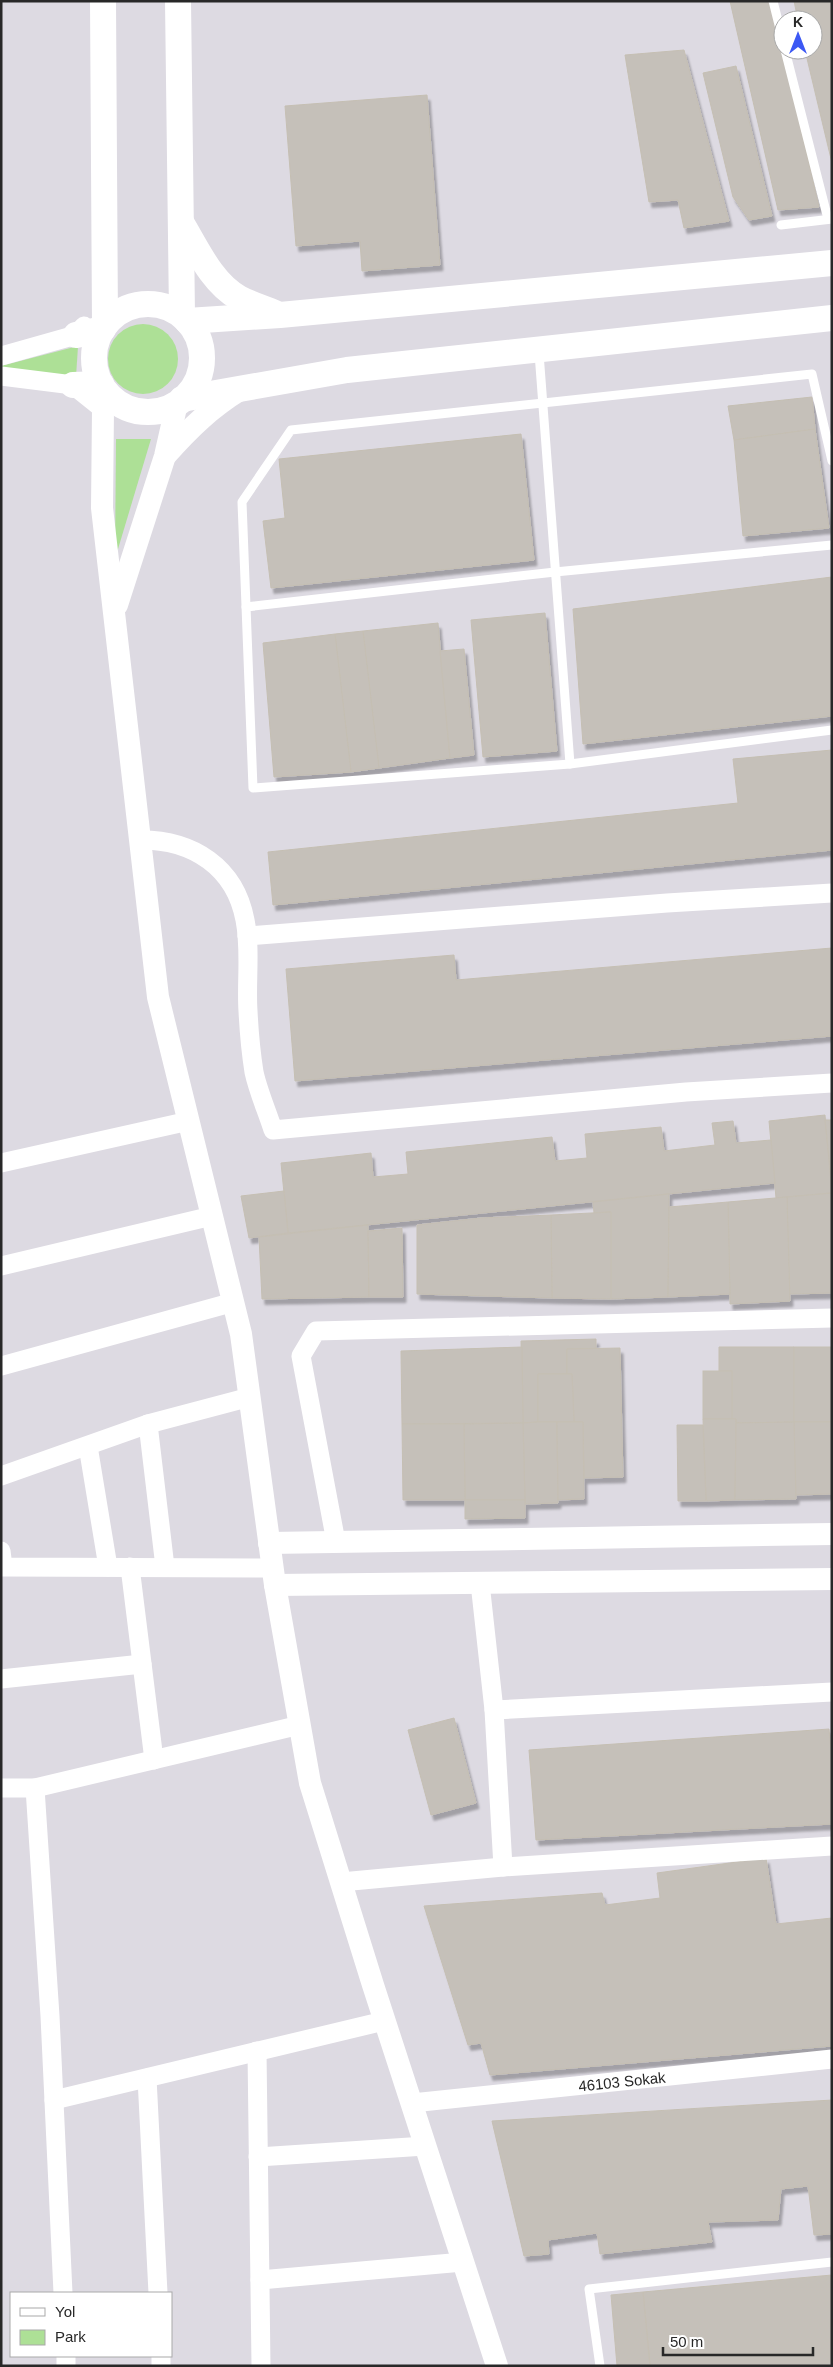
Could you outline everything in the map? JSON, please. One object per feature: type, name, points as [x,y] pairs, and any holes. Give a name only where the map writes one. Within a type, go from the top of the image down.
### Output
[{"type":"main road","points":[[102,1],[104,318],[96,342],[94,360],[104,395]]},
{"type":"main road","points":[[178,1],[184,318]]},
{"type":"main road","points":[[181,222],[203,261],[218,280],[237,297],[280,315]]},
{"type":"main road","points":[[184,318],[280,315],[832,263]]},
{"type":"main road","points":[[76,335],[104,318],[133,306],[150,304],[167,307],[184,318],[193,328],[200,344],[202,360],[199,377],[190,392],[180,401]]},
{"type":"main road","points":[[73,385],[104,395],[123,406],[141,411],[160,411],[180,401],[347,370],[832,318]]},
{"type":"street","points":[[1,356],[76,335]]},
{"type":"street","points":[[1,376],[73,385]]},
{"type":"street","points":[[164,456],[194,423],[214,406],[243,388]]},
{"type":"street","points":[[104,395],[102,508],[116,611],[158,997],[241,1334],[274,1576],[310,1783],[384,2021],[497,2366]]},
{"type":"street","points":[[116,611],[180,401]]},
{"type":"street","points":[[141,840],[155,840],[184,846],[198,852],[212,862],[234,890],[245,920],[247,936],[248,1012],[254,1073],[273,1130],[686,1092],[832,1083]]},
{"type":"street","points":[[247,936],[668,903],[832,893]]},
{"type":"street","points":[[1,1163],[189,1121]]},
{"type":"street","points":[[1,1266],[212,1216]]},
{"type":"street","points":[[1,1366],[234,1302]]},
{"type":"street","points":[[336,1542],[301,1356],[316,1331],[832,1318]]},
{"type":"street","points":[[1,1476],[148,1424],[250,1397]]},
{"type":"street","points":[[148,1424],[164,1567]]},
{"type":"street","points":[[88,1446],[108,1567]]},
{"type":"street","points":[[269,1542],[832,1534]]},
{"type":"street","points":[[2,1562],[108,1567],[164,1567],[274,1576],[480,1583],[832,1579]]},
{"type":"street","points":[[130,1567],[154,1760]]},
{"type":"street","points":[[480,1583],[494,1710],[503,1867]]},
{"type":"street","points":[[1,1679],[142,1664]]},
{"type":"street","points":[[494,1710],[832,1692]]},
{"type":"street","points":[[1,1788],[35,1788],[300,1725]]},
{"type":"street","points":[[35,1788],[54,2100],[63,2292]]},
{"type":"street","points":[[341,1882],[503,1867],[832,1846]]},
{"type":"street","points":[[54,2100],[384,2021]]},
{"type":"street","points":[[257,2051],[261,2366]]},
{"type":"street","name":"46103 Sokak","points":[[412,2103],[832,2059]]},
{"type":"street","points":[[148,2078],[158,2292]]},
{"type":"street","points":[[258,2157],[425,2146]]},
{"type":"street","points":[[260,2280],[463,2262]]},
{"type":"lane","points":[[781,225],[830,219],[788,60]]},
{"type":"lane","points":[[539,350],[570,764]]},
{"type":"lane","points":[[832,461],[812,374],[543,401],[291,430],[242,502],[253,788],[570,764],[832,730]]},
{"type":"lane","points":[[246,607],[555,572],[832,545]]},
{"type":"lane","points":[[600,2366],[590,2289],[832,2262]]},
{"type":"shaded area","points":[[1,1],[832,1],[832,2366],[1,2366]]},
{"type":"green space","points":[[143,324],[156,327],[168,334],[175,346],[178,359],[175,372],[168,384],[156,391],[143,394],[130,391],[118,384],[111,372],[108,359],[111,346],[118,334],[130,327]]},
{"type":"green space","points":[[78,346],[76,377],[1,369],[1,366]]},
{"type":"green space","points":[[116,439],[151,439],[115,559]]},
{"type":"building","points":[[730,1],[771,1],[773,10],[773,60],[785,60],[819,207],[778,210]]},
{"type":"building","points":[[794,1],[832,1],[832,163],[807,60],[823,60],[823,10],[796,10]]},
{"type":"building","points":[[684,50],[729,221],[684,228],[678,200],[649,202],[625,55]]},
{"type":"building","points":[[736,66],[772,216],[749,220],[733,197],[703,73]]},
{"type":"building","points":[[427,95],[440,265],[362,271],[360,241],[296,246],[285,106]]},
{"type":"building","points":[[812,397],[815,429],[734,440],[728,406]]},
{"type":"building","points":[[815,429],[829,528],[743,536],[734,440]]},
{"type":"building","points":[[521,434],[534,560],[271,588],[263,521],[285,518],[279,459]]},
{"type":"building","points":[[832,577],[832,716],[583,744],[573,609]]},
{"type":"building","points":[[545,613],[557,751],[483,757],[471,620]]},
{"type":"building","points":[[438,623],[450,758],[379,768],[363,631]]},
{"type":"building","points":[[363,631],[379,768],[351,772],[335,634]]},
{"type":"building","points":[[335,634],[351,772],[274,777],[263,643]]},
{"type":"building","points":[[464,649],[474,755],[450,758],[440,651]]},
{"type":"building","points":[[832,750],[832,850],[273,905],[268,852],[738,803],[733,759]]},
{"type":"building","points":[[832,948],[832,1036],[295,1081],[286,969],[454,955],[456,980]]},
{"type":"building","points":[[825,1115],[832,1193],[776,1198],[769,1121]]},
{"type":"building","points":[[825,1120],[832,1120],[832,1186]]},
{"type":"building","points":[[733,1121],[736,1143],[771,1140],[775,1183],[288,1233],[281,1163],[371,1153],[373,1177],[408,1174],[406,1152],[552,1137],[555,1161],[587,1158],[585,1134],[661,1127],[664,1151],[715,1145],[712,1123]]},
{"type":"building","points":[[284,1191],[288,1233],[249,1238],[241,1196]]},
{"type":"building","points":[[832,1193],[832,1293],[789,1294],[787,1197]]},
{"type":"building","points":[[669,1194],[668,1297],[611,1299],[611,1212],[594,1213],[593,1202]]},
{"type":"building","points":[[787,1197],[790,1301],[730,1304],[728,1202]]},
{"type":"building","points":[[728,1202],[730,1294],[668,1297],[669,1207]]},
{"type":"building","points":[[611,1212],[611,1299],[552,1298],[551,1215]]},
{"type":"building","points":[[551,1215],[552,1298],[417,1294],[417,1225],[481,1218]]},
{"type":"building","points":[[368,1225],[369,1297],[262,1299],[259,1237]]},
{"type":"building","points":[[402,1228],[403,1297],[369,1297],[368,1231]]},
{"type":"building","points":[[596,1339],[596,1349],[567,1349],[567,1374],[538,1374],[538,1422],[523,1423],[521,1341]]},
{"type":"building","points":[[522,1347],[523,1423],[402,1424],[401,1351]]},
{"type":"building","points":[[719,1347],[794,1347],[794,1422],[736,1423],[736,1419],[732,1419],[732,1371],[719,1371]]},
{"type":"building","points":[[794,1347],[832,1347],[832,1422],[794,1422]]},
{"type":"building","points":[[620,1348],[623,1477],[584,1478],[583,1422],[574,1422],[572,1374],[567,1374],[567,1349]]},
{"type":"building","points":[[703,1371],[732,1371],[732,1419],[703,1419]]},
{"type":"building","points":[[538,1374],[572,1374],[574,1422],[538,1422]]},
{"type":"building","points":[[703,1419],[736,1419],[735,1500],[706,1501]]},
{"type":"building","points":[[557,1422],[558,1503],[525,1504],[523,1423]]},
{"type":"building","points":[[557,1422],[583,1422],[584,1499],[558,1500]]},
{"type":"building","points":[[794,1422],[832,1422],[832,1494],[795,1495]]},
{"type":"building","points":[[794,1422],[796,1499],[735,1500],[736,1423]]},
{"type":"building","points":[[523,1423],[525,1500],[465,1500],[464,1424]]},
{"type":"building","points":[[402,1424],[464,1424],[465,1500],[403,1500]]},
{"type":"building","points":[[677,1425],[703,1425],[706,1501],[678,1501]]},
{"type":"building","points":[[465,1500],[525,1500],[525,1518],[465,1519]]},
{"type":"building","points":[[454,1718],[476,1803],[431,1815],[408,1730]]},
{"type":"building","points":[[829,1729],[832,1759],[832,1824],[536,1840],[529,1750]]},
{"type":"building","points":[[766,1858],[776,1924],[832,1918],[832,2046],[490,2075],[481,2043],[468,2045],[424,1906],[602,1893],[605,1905],[660,1898],[657,1873]]},
{"type":"building","points":[[832,2100],[832,2234],[814,2235],[808,2186],[781,2189],[778,2220],[708,2222],[712,2242],[600,2254],[597,2233],[548,2240],[549,2254],[524,2256],[492,2121]]},
{"type":"building","points":[[832,2275],[832,2366],[650,2366],[643,2292]]},
{"type":"building","points":[[643,2292],[650,2366],[617,2366],[611,2295]]}]
